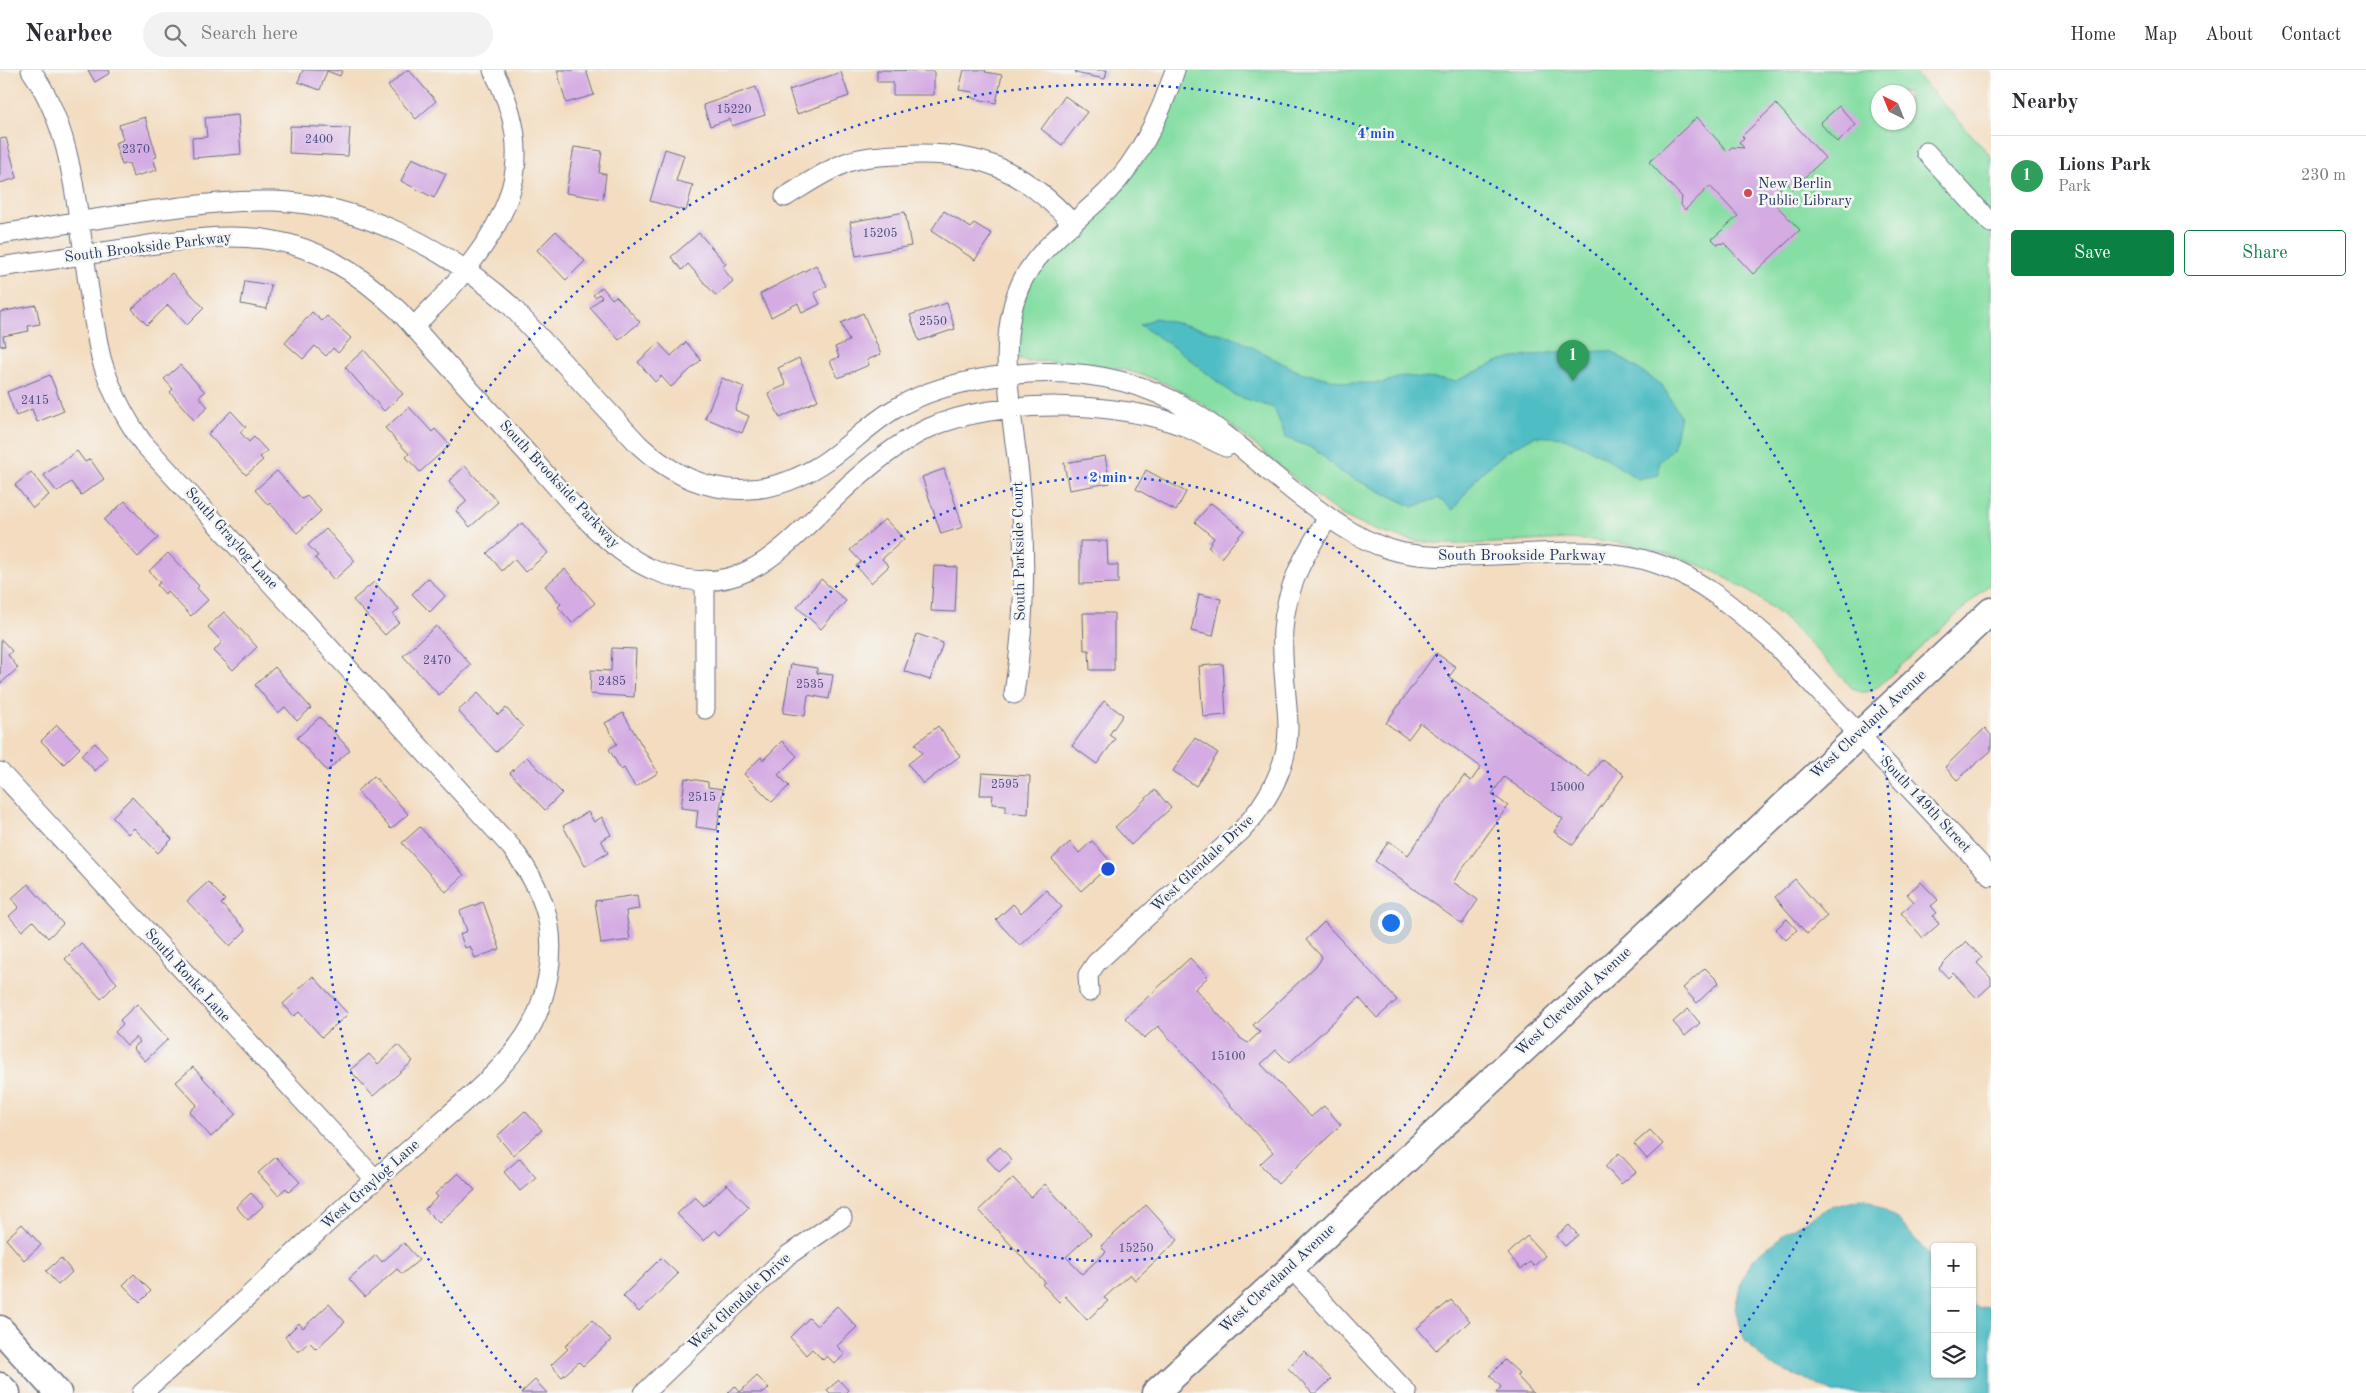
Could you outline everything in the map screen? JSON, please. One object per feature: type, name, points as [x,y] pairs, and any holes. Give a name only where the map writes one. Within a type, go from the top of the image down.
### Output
[{"type":"main road","name":"West Cleveland Avenue","points":[[1155,1393],[1291,1268],[1991,610]]},
{"type":"main road","points":[[0,1329],[58,1393]]},
{"type":"main road","points":[[0,1386],[7,1393]]},
{"type":"street","name":"South Graylog Lane","points":[[31,70],[47,95],[66,144],[100,358],[106,376],[132,428],[143,443],[511,847],[528,870],[538,888],[549,920],[550,946]]},
{"type":"street","points":[[414,328],[465,270],[496,229],[512,186],[516,161],[514,126],[508,105],[493,70]]},
{"type":"street","name":"South Parkside Court","points":[[1014,694],[1020,647],[1023,575],[1020,484],[1008,375],[1009,324],[1019,288],[1050,245],[1109,190],[1140,150],[1157,118],[1175,70]]},
{"type":"street","points":[[1926,152],[1991,223]]},
{"type":"street","points":[[785,197],[842,164],[872,156],[945,155],[986,162],[1020,177],[1051,200],[1073,224]]},
{"type":"street","name":"South Brookside Parkway","points":[[0,234],[218,202],[275,201],[337,211],[390,227],[465,270],[491,288],[511,306],[639,445],[658,463],[691,480],[711,487],[740,490],[764,488],[796,478],[824,463],[867,428],[908,402],[958,383],[1008,375],[1056,372],[1088,374],[1148,388],[1190,410],[1328,518],[1366,540],[1403,553],[1440,557],[1593,553],[1633,558],[1658,564],[1682,574],[1740,612],[1772,641],[1860,733]]},
{"type":"street","name":"South Brookside Parkway","points":[[0,267],[214,236],[250,236],[310,250],[340,265],[375,288],[414,328],[557,486],[617,548],[654,571],[683,578],[705,580],[739,576],[777,554],[860,475],[927,429],[970,415],[1012,409],[1074,406],[1104,408],[1185,427],[1265,469]]},
{"type":"street","name":"West Glendale Drive","points":[[1088,992],[1088,975],[1096,963],[1242,831],[1271,791],[1284,757],[1288,727],[1283,629],[1288,599],[1295,572],[1307,549],[1328,518]]},
{"type":"street","points":[[705,580],[705,709]]},
{"type":"street","name":"South 149th Street","points":[[1860,733],[1991,876]]},
{"type":"street","name":"South Ronke Lane","points":[[0,772],[375,1180]]},
{"type":"street","name":"West Graylog Lane","points":[[142,1393],[375,1180],[456,1109],[511,1054],[531,1026],[539,1009],[549,972],[550,946]]},
{"type":"street","name":"West Glendale Drive","points":[[644,1393],[787,1256],[842,1218]]},
{"type":"street","points":[[1291,1268],[1407,1393]]},
{"type":"green space","points":[[1182,70],[1912,70],[1991,156],[1991,583],[1879,686],[1863,692],[1852,688],[1789,623],[1763,601],[1735,583],[1706,568],[1676,556],[1613,542],[1546,540],[1465,544],[1417,541],[1393,536],[1367,527],[1340,514],[1215,413],[1177,389],[1137,373],[1115,368],[1071,362],[1028,362],[1020,359],[1016,353],[1019,312],[1034,275],[1046,259],[1096,213]]},
{"type":"water","points":[[1155,318],[1231,336],[1299,372],[1349,383],[1383,383],[1403,376],[1456,381],[1501,360],[1556,352],[1611,351],[1662,385],[1680,415],[1673,449],[1659,462],[1659,475],[1638,479],[1597,453],[1565,438],[1534,436],[1506,452],[1479,475],[1453,510],[1438,498],[1413,507],[1340,472],[1315,449],[1286,438],[1274,408],[1234,395],[1178,350],[1140,325]]},
{"type":"water","points":[[1864,1199],[1896,1217],[1931,1257],[1931,1378],[1976,1378],[1976,1307],[1991,1306],[1991,1393],[1833,1393],[1812,1382],[1769,1365],[1745,1341],[1735,1309],[1741,1282],[1754,1258],[1788,1231],[1830,1207]]},
{"type":"building","points":[[88,70],[109,70],[110,73],[95,82]]},
{"type":"building","points":[[303,70],[342,70],[340,76],[327,71],[320,90],[298,82]]},
{"type":"building","points":[[407,70],[436,101],[416,119],[388,86]]},
{"type":"building","points":[[557,70],[586,70],[594,95],[566,103]]},
{"type":"building","points":[[877,70],[934,71],[934,95],[893,95],[893,82],[877,82]]},
{"type":"building","points":[[964,70],[986,70],[985,72],[1002,75],[996,103],[972,98],[973,92],[959,90]]},
{"type":"building","points":[[1076,70],[1107,70],[1105,79],[1075,73]]},
{"type":"building","points":[[841,72],[849,96],[797,114],[789,90]]},
{"type":"building","points":[[756,87],[765,115],[732,126],[730,119],[710,126],[703,105]]},
{"type":"building","points":[[1065,96],[1087,112],[1062,145],[1041,129]]},
{"type":"building","name":"New Berlin Public Library","points":[[1776,104],[1825,158],[1792,189],[1783,178],[1778,183],[1780,186],[1779,200],[1775,204],[1800,230],[1753,274],[1724,243],[1717,244],[1712,239],[1738,216],[1710,186],[1685,210],[1681,205],[1682,197],[1649,162],[1697,117],[1727,151],[1732,147],[1744,148],[1739,142],[1744,138],[1742,136]]},
{"type":"building","points":[[1839,106],[1856,125],[1837,142],[1820,123]]},
{"type":"building","points":[[238,115],[241,154],[193,158],[192,138],[207,137],[205,118]]},
{"type":"building","points":[[145,117],[157,157],[153,158],[157,170],[133,177],[129,163],[122,165],[115,143],[123,140],[119,125]]},
{"type":"building","points":[[290,126],[350,128],[348,156],[289,153]]},
{"type":"building","points":[[6,138],[17,178],[0,183],[0,139]]},
{"type":"building","points":[[574,147],[602,151],[599,173],[606,174],[603,199],[566,193]]},
{"type":"building","points":[[665,149],[684,155],[676,181],[693,185],[686,211],[650,201]]},
{"type":"building","points":[[412,158],[446,174],[434,198],[401,181]]},
{"type":"building","points":[[944,211],[971,228],[974,223],[992,234],[975,260],[931,231]]},
{"type":"building","points":[[905,212],[911,246],[856,256],[850,222]]},
{"type":"building","points":[[556,231],[585,261],[566,280],[537,250]]},
{"type":"building","points":[[699,233],[726,264],[722,267],[733,281],[716,296],[688,264],[682,270],[671,257]]},
{"type":"building","points":[[816,265],[827,286],[814,293],[820,304],[802,313],[798,303],[771,317],[760,294]]},
{"type":"building","points":[[172,273],[204,308],[187,325],[168,305],[147,325],[132,309]]},
{"type":"building","points":[[245,281],[271,285],[267,309],[241,304]]},
{"type":"building","points":[[602,287],[612,299],[616,296],[640,322],[619,340],[590,308],[602,297],[599,294],[595,297],[593,295]]},
{"type":"building","points":[[947,303],[955,329],[919,341],[910,315]]},
{"type":"building","points":[[36,305],[40,324],[28,326],[29,331],[3,336],[5,345],[0,346],[0,312]]},
{"type":"building","points":[[312,312],[322,321],[327,316],[351,338],[338,353],[333,348],[326,356],[315,346],[303,359],[285,343]]},
{"type":"building","points":[[863,313],[881,354],[867,360],[869,365],[838,378],[830,361],[839,357],[835,347],[849,341],[841,323]]},
{"type":"building","points":[[686,342],[701,360],[671,387],[661,376],[655,382],[638,362],[659,343],[671,356]]},
{"type":"building","points":[[364,350],[403,394],[384,411],[345,367]]},
{"type":"building","points":[[799,358],[818,400],[780,418],[768,393],[786,385],[778,368]]},
{"type":"building","points":[[180,365],[205,392],[199,397],[208,407],[194,420],[170,392],[173,389],[164,379]]},
{"type":"building","points":[[50,375],[64,411],[37,422],[32,409],[16,416],[7,392]]},
{"type":"building","points":[[722,378],[744,387],[735,410],[749,416],[742,433],[705,418]]},
{"type":"building","points":[[409,407],[432,432],[435,429],[450,445],[420,472],[406,457],[409,454],[385,428]]},
{"type":"building","points":[[231,411],[246,427],[240,432],[249,442],[254,437],[267,451],[260,457],[263,460],[246,475],[208,434]]},
{"type":"building","points":[[77,451],[85,462],[90,459],[104,479],[81,495],[71,482],[57,492],[44,475]]},
{"type":"building","points":[[1105,456],[1110,483],[1069,490],[1064,463]]},
{"type":"building","points":[[465,466],[498,502],[470,527],[456,511],[467,501],[449,481]]},
{"type":"building","points":[[944,469],[963,527],[941,534],[922,477]]},
{"type":"building","points":[[1146,470],[1186,492],[1176,511],[1136,489]]},
{"type":"building","points":[[277,471],[302,499],[307,496],[321,511],[297,533],[270,503],[268,505],[255,490]]},
{"type":"building","points":[[31,472],[49,495],[33,508],[15,485]]},
{"type":"building","points":[[125,501],[158,538],[138,557],[104,520]]},
{"type":"building","points":[[1211,503],[1244,530],[1221,558],[1208,547],[1214,538],[1195,522]]},
{"type":"building","points":[[885,519],[904,539],[882,559],[889,566],[871,583],[856,566],[861,562],[850,550]]},
{"type":"building","points":[[522,523],[548,553],[525,572],[514,559],[502,571],[487,553]]},
{"type":"building","points":[[326,529],[355,561],[334,580],[315,558],[318,556],[308,545]]},
{"type":"building","points":[[1080,541],[1107,541],[1108,565],[1118,565],[1118,583],[1080,584]]},
{"type":"building","points":[[168,553],[199,586],[197,588],[208,600],[191,616],[167,591],[165,594],[157,585],[160,583],[149,571]]},
{"type":"building","points":[[934,566],[957,567],[955,612],[931,611]]},
{"type":"building","points":[[565,569],[595,603],[572,623],[558,607],[561,604],[545,586]]},
{"type":"building","points":[[428,578],[445,596],[430,612],[412,594]]},
{"type":"building","points":[[821,579],[846,601],[821,629],[797,607]]},
{"type":"building","points":[[374,582],[399,609],[393,615],[399,622],[385,635],[353,600]]},
{"type":"building","points":[[1199,594],[1221,599],[1213,636],[1191,631]]},
{"type":"building","points":[[224,612],[257,647],[233,670],[214,651],[222,642],[208,627]]},
{"type":"building","points":[[1083,613],[1114,613],[1114,670],[1090,670],[1089,650],[1084,650]]},
{"type":"building","points":[[436,626],[471,665],[439,695],[403,656]]},
{"type":"building","points":[[917,634],[943,643],[930,680],[904,671]]},
{"type":"building","points":[[1,639],[12,651],[8,655],[18,668],[0,684]]},
{"type":"building","points":[[612,648],[636,649],[634,697],[590,694],[591,670],[611,671]]},
{"type":"building","points":[[1436,653],[1456,667],[1449,677],[1589,777],[1602,759],[1624,775],[1573,845],[1554,832],[1563,819],[1504,777],[1492,794],[1508,806],[1453,882],[1478,900],[1462,924],[1375,861],[1389,841],[1408,855],[1464,776],[1471,781],[1481,767],[1420,723],[1408,739],[1386,723]]},
{"type":"building","points":[[791,664],[817,668],[817,673],[833,675],[829,699],[808,695],[805,716],[783,713]]},
{"type":"building","points":[[1223,664],[1226,715],[1203,717],[1199,666]]},
{"type":"building","points":[[275,667],[311,708],[297,721],[285,707],[278,713],[255,685]]},
{"type":"building","points":[[478,693],[498,715],[506,708],[523,727],[496,752],[458,711]]},
{"type":"building","points":[[1104,701],[1123,715],[1109,735],[1115,739],[1097,764],[1072,746]]},
{"type":"building","points":[[623,713],[658,773],[635,787],[624,768],[621,770],[609,749],[617,744],[605,723]]},
{"type":"building","points":[[320,717],[350,750],[327,771],[297,738]]},
{"type":"building","points":[[57,725],[80,748],[64,764],[41,741]]},
{"type":"building","points":[[938,726],[960,756],[923,784],[908,764],[922,753],[915,744]]},
{"type":"building","points":[[1985,728],[1991,735],[1991,751],[1957,780],[1945,767]]},
{"type":"building","points":[[1195,738],[1218,753],[1196,786],[1173,771]]},
{"type":"building","points":[[782,741],[797,756],[778,775],[789,786],[772,802],[744,774],[761,757],[763,760]]},
{"type":"building","points":[[95,743],[108,758],[95,771],[81,755]]},
{"type":"building","points":[[527,757],[562,793],[545,810],[510,773]]},
{"type":"building","points":[[982,773],[1030,776],[1028,814],[1006,812],[1006,805],[992,804],[993,795],[980,795]]},
{"type":"building","points":[[374,776],[408,814],[391,829],[357,791]]},
{"type":"building","points":[[685,778],[708,782],[708,787],[723,789],[717,830],[696,827],[698,810],[681,808]]},
{"type":"building","points":[[1155,790],[1171,808],[1131,845],[1115,827]]},
{"type":"building","points":[[132,797],[172,839],[158,853],[134,828],[128,834],[112,817]]},
{"type":"building","points":[[588,812],[594,822],[602,817],[611,835],[601,840],[608,853],[585,866],[563,826]]},
{"type":"building","points":[[420,827],[464,875],[446,892],[402,843]]},
{"type":"building","points":[[1092,841],[1112,863],[1081,891],[1052,859],[1070,842],[1079,853]]},
{"type":"building","points":[[1795,879],[1827,916],[1807,934],[1775,897]]},
{"type":"building","points":[[208,882],[225,900],[221,904],[246,930],[230,946],[187,901]]},
{"type":"building","points":[[1921,882],[1938,900],[1931,906],[1937,913],[1933,916],[1939,924],[1923,938],[1901,913],[1914,902],[1907,894]]},
{"type":"building","points":[[28,884],[63,924],[48,938],[33,921],[22,931],[9,916],[19,907],[12,898]]},
{"type":"building","points":[[1046,890],[1062,907],[1020,946],[996,920],[1013,904],[1021,913]]},
{"type":"building","points":[[637,895],[639,909],[626,911],[630,940],[601,944],[595,901]]},
{"type":"building","points":[[483,902],[500,949],[475,958],[470,946],[465,948],[460,934],[467,931],[460,911]]},
{"type":"building","points":[[1787,919],[1797,930],[1786,940],[1776,929]]},
{"type":"building","points":[[1324,922],[1397,1000],[1377,1018],[1359,998],[1289,1063],[1276,1050],[1261,1064],[1311,1117],[1324,1106],[1341,1125],[1278,1184],[1260,1164],[1273,1152],[1158,1026],[1144,1038],[1125,1018],[1190,958],[1208,977],[1195,989],[1240,1038],[1248,1043],[1260,1032],[1253,1025],[1318,964],[1322,957],[1306,940]]},
{"type":"building","points":[[1966,941],[1982,958],[1977,963],[1991,978],[1991,985],[1977,998],[1953,973],[1948,978],[1939,968]]},
{"type":"building","points":[[81,943],[117,983],[101,999],[65,959]]},
{"type":"building","points":[[1705,968],[1719,982],[1697,1003],[1683,988]]},
{"type":"building","points":[[313,976],[348,1014],[322,1037],[299,1012],[294,1016],[283,1004]]},
{"type":"building","points":[[137,1004],[168,1039],[145,1061],[133,1048],[140,1042],[136,1037],[127,1045],[115,1032],[123,1024],[120,1020]]},
{"type":"building","points":[[1688,1009],[1700,1023],[1685,1036],[1673,1022]]},
{"type":"building","points":[[398,1045],[413,1061],[373,1096],[350,1070],[369,1054],[378,1064]]},
{"type":"building","points":[[193,1067],[236,1114],[211,1137],[189,1112],[197,1105],[176,1082]]},
{"type":"building","points":[[525,1111],[542,1130],[513,1155],[497,1136]]},
{"type":"building","points":[[1650,1130],[1663,1144],[1647,1159],[1634,1144]]},
{"type":"building","points":[[1000,1147],[1012,1160],[999,1172],[987,1159]]},
{"type":"building","points":[[1619,1153],[1636,1172],[1621,1184],[1605,1166]]},
{"type":"building","points":[[276,1157],[300,1182],[289,1192],[286,1188],[278,1195],[258,1173]]},
{"type":"building","points":[[520,1158],[536,1178],[520,1191],[504,1172]]},
{"type":"building","points":[[458,1173],[475,1190],[439,1223],[425,1209],[438,1197],[435,1194]]},
{"type":"building","points":[[1013,1178],[1031,1197],[1045,1184],[1091,1234],[1066,1257],[1082,1274],[1106,1252],[1101,1246],[1146,1205],[1178,1240],[1135,1280],[1130,1274],[1104,1298],[1108,1301],[1087,1320],[1065,1296],[1059,1302],[1042,1284],[1045,1282],[979,1210]]},
{"type":"building","points":[[727,1184],[749,1207],[720,1235],[715,1230],[704,1241],[677,1214],[695,1197],[704,1206]]},
{"type":"building","points":[[251,1193],[263,1206],[248,1220],[236,1207]]},
{"type":"building","points":[[22,1224],[41,1245],[24,1260],[6,1239]]},
{"type":"building","points":[[1569,1225],[1578,1235],[1565,1246],[1556,1236]]},
{"type":"building","points":[[1527,1236],[1545,1256],[1534,1266],[1530,1262],[1521,1269],[1508,1254]]},
{"type":"building","points":[[404,1243],[419,1260],[402,1274],[397,1269],[365,1297],[349,1279],[376,1255],[382,1262]]},
{"type":"building","points":[[61,1258],[72,1272],[58,1285],[46,1271]]},
{"type":"building","points":[[661,1258],[678,1274],[639,1312],[623,1296]]},
{"type":"building","points":[[134,1274],[151,1291],[140,1302],[123,1285]]},
{"type":"building","points":[[1451,1300],[1470,1321],[1436,1350],[1417,1328]]},
{"type":"building","points":[[329,1304],[345,1322],[316,1349],[309,1342],[298,1352],[285,1337],[299,1323],[303,1328]]},
{"type":"building","points":[[837,1306],[857,1327],[837,1346],[845,1354],[835,1364],[827,1356],[823,1360],[812,1349],[806,1355],[790,1337],[809,1318],[817,1326]]},
{"type":"building","points":[[592,1320],[611,1340],[583,1366],[579,1362],[562,1377],[551,1365],[568,1349],[565,1346]]},
{"type":"building","points":[[1304,1351],[1331,1379],[1317,1393],[1312,1393],[1288,1368]]},
{"type":"building","points":[[1505,1360],[1519,1373],[1516,1375],[1533,1393],[1496,1393],[1501,1387],[1490,1375]]},
{"type":"building","points":[[757,1376],[769,1388],[764,1393],[728,1393],[735,1386],[740,1392]]},
{"type":"building","points":[[535,1380],[547,1393],[521,1393]]},
{"type":"building","points":[[839,1380],[848,1390],[845,1393],[830,1393],[827,1390]]},
{"type":"place","name":"New Berlin Public Library","points":[[1748,193]]},
{"type":"place","name":"Lions Park","points":[[1573,381]]}]
